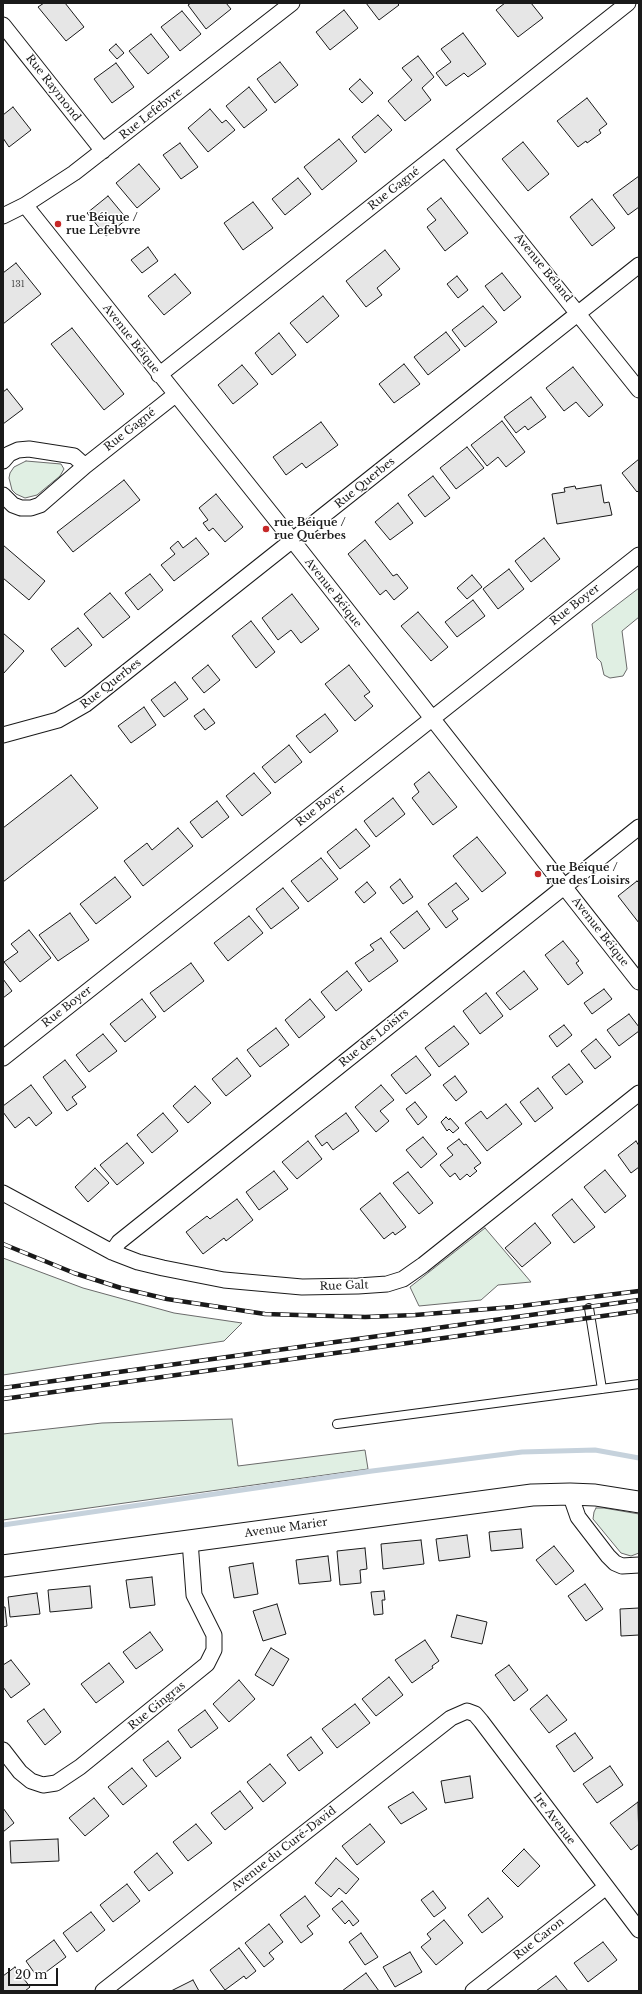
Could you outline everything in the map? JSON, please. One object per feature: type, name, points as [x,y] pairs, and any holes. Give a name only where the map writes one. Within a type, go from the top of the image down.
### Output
[{"type":"street","name":"Rue Lefebvre","points":[[3,216],[25,205],[63,181],[292,3]]},
{"type":"street","name":"Rue Gagné","points":[[159,375],[628,3]]},
{"type":"street","name":"Rue Raymond","points":[[3,25],[103,151]]},
{"type":"street","name":"Avenue Béland","points":[[445,148],[639,390]]},
{"type":"street","name":"Avenue Béique","points":[[25,205],[159,375],[293,541],[431,719],[639,982]]},
{"type":"street","name":"Rue Querbes","points":[[3,735],[58,720],[77,710],[293,541],[578,312],[639,265]]},
{"type":"street","name":"Rue Gagné","points":[[3,495],[13,505],[21,508],[31,508],[40,505],[85,466],[175,395]]},
{"type":"street","points":[[3,461],[10,454],[18,450],[28,449],[74,456],[85,466]]},
{"type":"street","name":"Rue Boyer","points":[[3,1058],[639,555]]},
{"type":"street","name":"Rue des Loisirs","points":[[112,1252],[119,1242],[639,827]]},
{"type":"street","name":"Rue Galt","points":[[3,1193],[112,1252],[138,1262],[163,1268],[224,1280],[317,1287],[358,1286],[396,1282],[423,1265],[639,1093]]},
{"type":"street","points":[[570,1494],[578,1517],[608,1556],[615,1563],[622,1566],[639,1565]]},
{"type":"street","name":"Avenue Marier","points":[[3,1566],[524,1496],[570,1494],[611,1496],[639,1502]]},
{"type":"street","name":"Rue Gingras","points":[[3,1750],[20,1772],[31,1781],[43,1785],[56,1783],[80,1767],[206,1664],[214,1650],[214,1635],[194,1595],[190,1541]]},
{"type":"street","name":"1re Avenue","points":[[467,1711],[475,1714],[481,1721],[639,1930]]},
{"type":"street","name":"Avenue du Curé-David","points":[[104,1991],[451,1718],[467,1711]]},
{"type":"street","name":"Rue Caron","points":[[473,1991],[606,1886]]},
{"type":"lane","points":[[589,1308],[602,1389]]},
{"type":"lane","points":[[337,1424],[639,1384]]},
{"type":"green space","points":[[26,461],[61,464],[64,469],[60,476],[37,495],[25,498],[16,494],[12,490],[9,478],[14,467]]},
{"type":"green space","points":[[639,588],[639,617],[622,631],[627,669],[623,676],[610,678],[604,675],[601,662],[597,658],[592,624]]},
{"type":"green space","points":[[485,1228],[531,1282],[498,1285],[481,1300],[419,1306],[410,1287]]},
{"type":"green space","points":[[3,1258],[83,1288],[174,1313],[242,1323],[224,1341],[3,1375]]},
{"type":"green space","points":[[232,1419],[238,1466],[365,1450],[368,1469],[3,1520],[3,1434],[102,1423]]},
{"type":"green space","points":[[596,1508],[639,1514],[639,1553],[631,1556],[621,1553],[593,1519]]},
{"type":"building","points":[[44,3],[65,3],[84,27],[66,41],[38,7]]},
{"type":"building","points":[[191,3],[226,3],[231,9],[206,29],[188,5]]},
{"type":"building","points":[[366,3],[397,3],[399,5],[379,20]]},
{"type":"building","points":[[505,3],[531,3],[543,18],[518,37],[496,10]]},
{"type":"building","points":[[344,10],[358,28],[330,50],[316,32]]},
{"type":"building","points":[[182,11],[201,34],[180,51],[161,27]]},
{"type":"building","points":[[463,33],[486,64],[468,77],[464,73],[446,86],[436,73],[451,62],[441,49]]},
{"type":"building","points":[[151,34],[169,57],[148,74],[129,51]]},
{"type":"building","points":[[116,44],[124,53],[117,59],[109,50]]},
{"type":"building","points":[[418,56],[434,77],[422,88],[431,100],[405,121],[388,101],[412,80],[402,68]]},
{"type":"building","points":[[280,62],[298,85],[275,103],[257,79]]},
{"type":"building","points":[[116,63],[134,87],[112,103],[94,79]]},
{"type":"building","points":[[360,79],[373,93],[362,103],[349,89]]},
{"type":"building","points":[[249,87],[267,110],[244,128],[226,106]]},
{"type":"building","points":[[587,98],[607,124],[599,130],[601,133],[587,143],[586,141],[578,147],[557,121]]},
{"type":"building","points":[[13,107],[31,130],[9,147],[3,138],[3,115]]},
{"type":"building","points":[[210,109],[222,123],[226,120],[235,130],[208,152],[188,128]]},
{"type":"building","points":[[378,115],[392,130],[365,153],[352,137]]},
{"type":"building","points":[[339,139],[357,161],[322,190],[304,167]]},
{"type":"building","points":[[523,142],[549,174],[528,191],[502,159]]},
{"type":"building","points":[[180,143],[198,167],[181,179],[163,155]]},
{"type":"building","points":[[139,164],[160,189],[137,208],[116,183]]},
{"type":"building","points":[[639,176],[639,207],[628,215],[613,195]]},
{"type":"building","points":[[298,178],[311,194],[285,215],[272,199]]},
{"type":"building","points":[[108,196],[127,219],[106,236],[87,213]]},
{"type":"building","points":[[441,198],[468,233],[445,251],[427,227],[436,220],[427,209]]},
{"type":"building","points":[[592,199],[615,228],[592,246],[570,217]]},
{"type":"building","points":[[253,202],[273,228],[243,250],[224,223]]},
{"type":"building","points":[[148,247],[158,261],[142,273],[131,260]]},
{"type":"building","points":[[385,250],[400,269],[377,288],[382,295],[366,307],[346,281]]},
{"type":"building","points":[[16,263],[41,294],[3,324],[3,273]]},
{"type":"building","points":[[502,273],[521,297],[504,311],[485,286]]},
{"type":"building","points":[[175,274],[191,293],[164,315],[148,296]]},
{"type":"building","points":[[457,276],[468,290],[458,298],[447,284]]},
{"type":"building","points":[[323,296],[339,316],[307,343],[290,323]]},
{"type":"building","points":[[483,306],[497,322],[465,347],[452,330]]},
{"type":"building","points":[[72,328],[124,394],[104,410],[51,344]]},
{"type":"building","points":[[446,332],[460,350],[428,375],[414,357]]},
{"type":"building","points":[[279,333],[296,355],[272,375],[255,353]]},
{"type":"building","points":[[404,364],[420,384],[394,403],[379,384]]},
{"type":"building","points":[[242,365],[258,384],[233,404],[218,385]]},
{"type":"building","points":[[573,367],[603,405],[589,417],[576,402],[564,411],[546,388]]},
{"type":"building","points":[[7,389],[23,409],[3,424],[3,392]]},
{"type":"building","points":[[531,397],[546,417],[528,430],[525,426],[516,433],[504,417]]},
{"type":"building","points":[[502,421],[525,452],[506,467],[498,457],[487,466],[471,445]]},
{"type":"building","points":[[321,422],[338,445],[306,468],[302,463],[286,475],[273,457]]},
{"type":"building","points":[[467,447],[484,468],[456,489],[440,468]]},
{"type":"building","points":[[639,459],[639,490],[637,492],[622,473]]},
{"type":"building","points":[[433,476],[450,498],[425,517],[408,495]]},
{"type":"building","points":[[124,480],[140,500],[73,552],[57,532]]},
{"type":"building","points":[[601,485],[604,503],[609,502],[612,515],[557,524],[552,494],[565,492],[564,488],[575,486],[576,489]]},
{"type":"building","points":[[216,494],[243,527],[225,542],[213,528],[209,531],[203,523],[208,520],[199,508]]},
{"type":"building","points":[[398,503],[413,523],[390,540],[375,522]]},
{"type":"building","points":[[196,538],[209,554],[174,581],[161,565],[175,554],[170,548],[178,541],[183,548]]},
{"type":"building","points":[[544,538],[560,559],[531,582],[515,561]]},
{"type":"building","points":[[365,540],[393,576],[397,574],[408,588],[394,600],[386,590],[380,595],[348,554]]},
{"type":"building","points":[[3,545],[45,581],[29,600],[3,578]]},
{"type":"building","points":[[509,569],[524,589],[498,609],[483,589]]},
{"type":"building","points":[[150,574],[163,590],[138,610],[125,593]]},
{"type":"building","points":[[472,575],[482,587],[467,599],[457,588]]},
{"type":"building","points":[[110,593],[130,617],[103,638],[84,614]]},
{"type":"building","points":[[292,594],[319,629],[301,643],[291,630],[278,640],[262,618]]},
{"type":"building","points":[[473,600],[485,616],[457,637],[445,622]]},
{"type":"building","points":[[418,612],[448,647],[431,661],[401,626]]},
{"type":"building","points":[[251,621],[275,652],[256,668],[232,636]]},
{"type":"building","points":[[78,628],[92,645],[65,667],[51,649]]},
{"type":"building","points":[[3,633],[24,651],[3,674]]},
{"type":"building","points":[[208,665],[220,680],[204,693],[192,678]]},
{"type":"building","points":[[349,665],[370,692],[364,696],[373,706],[355,721],[325,684]]},
{"type":"building","points":[[175,682],[188,699],[164,717],[151,700]]},
{"type":"building","points":[[144,707],[156,725],[131,743],[118,726]]},
{"type":"building","points":[[204,709],[215,723],[205,730],[194,716]]},
{"type":"building","points":[[325,714],[338,731],[310,753],[296,736]]},
{"type":"building","points":[[289,745],[302,762],[275,783],[262,767]]},
{"type":"building","points":[[429,772],[457,807],[433,825],[412,798],[419,792],[414,784]]},
{"type":"building","points":[[254,773],[271,793],[242,816],[226,796]]},
{"type":"building","points":[[71,775],[98,808],[3,882],[3,828]]},
{"type":"building","points":[[393,798],[405,814],[376,837],[364,821]]},
{"type":"building","points":[[217,801],[229,817],[202,838],[190,822]]},
{"type":"building","points":[[178,828],[193,846],[143,886],[124,861],[147,843],[152,850]]},
{"type":"building","points":[[356,829],[370,846],[340,869],[327,852]]},
{"type":"building","points":[[477,837],[506,873],[482,892],[453,856]]},
{"type":"building","points":[[321,858],[338,879],[308,902],[291,881]]},
{"type":"building","points":[[115,877],[131,897],[96,924],[80,904]]},
{"type":"building","points":[[400,879],[413,897],[403,904],[390,887]]},
{"type":"building","points":[[637,881],[639,883],[639,923],[618,896]]},
{"type":"building","points":[[367,882],[376,893],[364,903],[355,892]]},
{"type":"building","points":[[456,883],[469,899],[452,911],[458,919],[446,928],[428,904]]},
{"type":"building","points":[[283,888],[299,908],[271,929],[256,909]]},
{"type":"building","points":[[417,911],[430,929],[404,949],[390,932]]},
{"type":"building","points":[[70,913],[89,940],[58,961],[39,935]]},
{"type":"building","points":[[249,916],[263,933],[228,961],[214,943]]},
{"type":"building","points":[[29,930],[51,958],[20,982],[4,962],[18,952],[11,944]]},
{"type":"building","points":[[381,938],[398,961],[369,982],[355,963],[374,950],[370,945]]},
{"type":"building","points":[[563,941],[579,961],[576,963],[583,973],[568,985],[545,955]]},
{"type":"building","points":[[191,963],[204,981],[164,1012],[150,993]]},
{"type":"building","points":[[347,971],[362,990],[336,1011],[321,992]]},
{"type":"building","points":[[524,971],[538,989],[510,1010],[496,993]]},
{"type":"building","points":[[3,979],[12,991],[3,998]]},
{"type":"building","points":[[604,989],[612,999],[592,1014],[584,1003]]},
{"type":"building","points":[[486,993],[503,1016],[480,1034],[463,1011]]},
{"type":"building","points":[[142,999],[156,1017],[125,1042],[110,1024]]},
{"type":"building","points":[[310,999],[325,1017],[299,1038],[285,1020]]},
{"type":"building","points":[[629,1014],[639,1027],[639,1031],[619,1046],[607,1030]]},
{"type":"building","points":[[564,1025],[572,1035],[557,1047],[549,1036]]},
{"type":"building","points":[[454,1026],[469,1044],[439,1067],[425,1048]]},
{"type":"building","points":[[276,1028],[289,1045],[260,1067],[247,1050]]},
{"type":"building","points":[[103,1034],[117,1051],[89,1072],[76,1055]]},
{"type":"building","points":[[596,1039],[611,1057],[595,1069],[581,1051]]},
{"type":"building","points":[[416,1056],[431,1075],[406,1094],[391,1075]]},
{"type":"building","points":[[237,1058],[251,1076],[226,1096],[212,1079]]},
{"type":"building","points":[[65,1060],[86,1087],[72,1097],[77,1104],[67,1111],[43,1077]]},
{"type":"building","points":[[569,1064],[583,1082],[566,1095],[552,1077]]},
{"type":"building","points":[[455,1076],[467,1092],[456,1101],[443,1085]]},
{"type":"building","points":[[31,1085],[52,1113],[36,1126],[29,1117],[15,1128],[3,1112],[3,1106]]},
{"type":"building","points":[[381,1085],[394,1100],[380,1111],[389,1121],[376,1132],[355,1107]]},
{"type":"building","points":[[195,1086],[211,1103],[188,1123],[173,1106]]},
{"type":"building","points":[[538,1088],[553,1108],[535,1122],[520,1102]]},
{"type":"building","points":[[415,1102],[427,1117],[418,1125],[406,1109]]},
{"type":"building","points":[[506,1104],[522,1124],[487,1151],[465,1123],[481,1111],[487,1119]]},
{"type":"building","points":[[163,1113],[178,1131],[152,1153],[137,1135]]},
{"type":"building","points":[[346,1113],[359,1131],[333,1150],[327,1142],[322,1146],[315,1136]]},
{"type":"building","points":[[446,1117],[449,1120],[450,1118],[459,1128],[453,1133],[449,1129],[447,1131],[441,1122]]},
{"type":"building","points":[[423,1137],[437,1154],[421,1168],[406,1150]]},
{"type":"building","points":[[459,1139],[464,1145],[466,1144],[481,1163],[474,1168],[477,1171],[470,1177],[467,1174],[460,1180],[455,1173],[450,1177],[440,1165],[453,1155],[447,1148]]},
{"type":"building","points":[[308,1141],[322,1159],[297,1179],[282,1162]]},
{"type":"building","points":[[636,1141],[639,1146],[639,1167],[631,1173],[618,1155]]},
{"type":"building","points":[[127,1143],[144,1163],[117,1185],[100,1165]]},
{"type":"building","points":[[95,1168],[109,1183],[88,1202],[75,1187]]},
{"type":"building","points":[[605,1170],[626,1196],[605,1213],[584,1187]]},
{"type":"building","points":[[274,1171],[288,1189],[259,1210],[246,1192]]},
{"type":"building","points":[[408,1172],[433,1203],[419,1214],[393,1183]]},
{"type":"building","points":[[380,1193],[406,1227],[395,1235],[393,1232],[384,1239],[360,1209]]},
{"type":"building","points":[[237,1199],[253,1220],[226,1241],[224,1238],[203,1254],[186,1232],[207,1216],[210,1219]]},
{"type":"building","points":[[572,1199],[595,1227],[574,1243],[552,1215]]},
{"type":"building","points":[[535,1223],[551,1243],[522,1267],[505,1248]]},
{"type":"building","points":[[521,1529],[523,1548],[491,1551],[489,1532]]},
{"type":"building","points":[[467,1535],[470,1557],[439,1561],[436,1539]]},
{"type":"building","points":[[421,1540],[424,1564],[383,1569],[381,1544]]},
{"type":"building","points":[[554,1546],[574,1571],[556,1585],[536,1560]]},
{"type":"building","points":[[365,1548],[367,1569],[360,1570],[361,1583],[340,1585],[337,1551]]},
{"type":"building","points":[[328,1556],[331,1581],[299,1584],[296,1560]]},
{"type":"building","points":[[253,1563],[258,1594],[234,1598],[229,1567]]},
{"type":"building","points":[[152,1577],[155,1605],[130,1608],[126,1580]]},
{"type":"building","points":[[585,1584],[603,1609],[586,1621],[568,1596]]},
{"type":"building","points":[[90,1586],[92,1608],[50,1612],[48,1590]]},
{"type":"building","points":[[384,1591],[385,1600],[382,1600],[383,1614],[374,1615],[371,1592]]},
{"type":"building","points":[[37,1593],[40,1614],[10,1617],[8,1597]]},
{"type":"building","points":[[277,1604],[286,1634],[263,1641],[253,1611]]},
{"type":"building","points":[[3,1607],[5,1607],[7,1626],[3,1627]]},
{"type":"building","points":[[639,1608],[639,1635],[621,1636],[620,1609]]},
{"type":"building","points":[[457,1615],[487,1622],[482,1644],[451,1637]]},
{"type":"building","points":[[150,1632],[163,1650],[136,1669],[123,1652]]},
{"type":"building","points":[[425,1640],[439,1661],[432,1666],[433,1668],[412,1683],[395,1660]]},
{"type":"building","points":[[271,1648],[289,1659],[273,1686],[255,1675]]},
{"type":"building","points":[[11,1660],[30,1684],[11,1698],[3,1687],[3,1665]]},
{"type":"building","points":[[109,1663],[124,1682],[96,1703],[81,1684]]},
{"type":"building","points":[[509,1665],[528,1690],[514,1701],[495,1675]]},
{"type":"building","points":[[389,1677],[403,1695],[376,1716],[362,1699]]},
{"type":"building","points":[[239,1680],[255,1699],[229,1722],[213,1704]]},
{"type":"building","points":[[547,1695],[567,1720],[549,1733],[530,1709]]},
{"type":"building","points":[[355,1704],[370,1723],[337,1748],[322,1729]]},
{"type":"building","points":[[44,1709],[61,1732],[45,1745],[27,1721]]},
{"type":"building","points":[[205,1710],[218,1728],[191,1748],[178,1730]]},
{"type":"building","points":[[575,1733],[593,1758],[574,1772],[556,1746]]},
{"type":"building","points":[[311,1737],[323,1753],[299,1771],[287,1755]]},
{"type":"building","points":[[168,1741],[181,1758],[156,1777],[143,1760]]},
{"type":"building","points":[[270,1764],[286,1783],[263,1802],[247,1782]]},
{"type":"building","points":[[610,1766],[623,1785],[597,1803],[583,1784]]},
{"type":"building","points":[[132,1768],[147,1786],[123,1805],[108,1787]]},
{"type":"building","points":[[470,1776],[473,1798],[445,1803],[441,1781]]},
{"type":"building","points":[[240,1791],[253,1808],[225,1830],[211,1813]]},
{"type":"building","points":[[413,1792],[427,1809],[401,1824],[388,1807]]},
{"type":"building","points":[[94,1798],[109,1816],[85,1836],[69,1818]]},
{"type":"building","points":[[638,1802],[639,1844],[631,1850],[610,1823]]},
{"type":"building","points":[[3,1808],[14,1823],[3,1832]]},
{"type":"building","points":[[196,1824],[212,1843],[188,1861],[173,1842]]},
{"type":"building","points":[[370,1824],[385,1842],[357,1865],[342,1846]]},
{"type":"building","points":[[58,1839],[59,1861],[11,1863],[10,1841]]},
{"type":"building","points":[[524,1849],[540,1866],[518,1887],[502,1871]]},
{"type":"building","points":[[157,1853],[173,1873],[149,1891],[134,1872]]},
{"type":"building","points":[[336,1858],[359,1879],[346,1894],[339,1888],[331,1897],[315,1883]]},
{"type":"building","points":[[127,1884],[140,1901],[113,1922],[100,1905]]},
{"type":"building","points":[[433,1891],[446,1908],[434,1917],[421,1900]]},
{"type":"building","points":[[305,1896],[320,1916],[307,1926],[313,1934],[301,1943],[280,1915]]},
{"type":"building","points":[[488,1898],[503,1917],[482,1933],[468,1915]]},
{"type":"building","points":[[342,1901],[359,1921],[353,1926],[349,1920],[345,1924],[332,1909]]},
{"type":"building","points":[[91,1912],[105,1930],[77,1952],[63,1933]]},
{"type":"building","points":[[444,1920],[463,1943],[436,1965],[421,1947],[431,1939],[427,1934]]},
{"type":"building","points":[[269,1924],[283,1942],[269,1953],[274,1959],[264,1967],[245,1943]]},
{"type":"building","points":[[361,1933],[378,1957],[365,1965],[349,1942]]},
{"type":"building","points":[[54,1940],[66,1957],[38,1978],[26,1961]]},
{"type":"building","points":[[603,1942],[617,1960],[588,1982],[574,1963]]},
{"type":"building","points":[[239,1948],[256,1971],[246,1979],[244,1976],[225,1990],[210,1970]]},
{"type":"building","points":[[410,1952],[422,1972],[395,1987],[383,1967]]},
{"type":"building","points":[[15,1967],[30,1987],[25,1991],[3,1991],[3,1976]]},
{"type":"building","points":[[366,1973],[379,1991],[342,1991]]},
{"type":"building","points":[[556,1976],[568,1991],[536,1991]]},
{"type":"building","points":[[193,1980],[199,1991],[171,1991]]},
{"type":"waterway","points":[[3,1525],[372,1471],[522,1452],[595,1450],[639,1458]]},
{"type":"railway","points":[[3,1244],[74,1273],[121,1288],[167,1299],[265,1314],[365,1317],[415,1315],[513,1307],[639,1291]]},
{"type":"railway","points":[[3,1388],[639,1300]]},
{"type":"railway","points":[[3,1399],[639,1311]]},
{"type":"place","name":"rue Béique / rue Lefebvre","points":[[58,224]]},
{"type":"place","name":"rue Béique / rue Querbes","points":[[266,529]]},
{"type":"place","name":"rue Béique / rue des Loisirs","points":[[538,874]]}]
